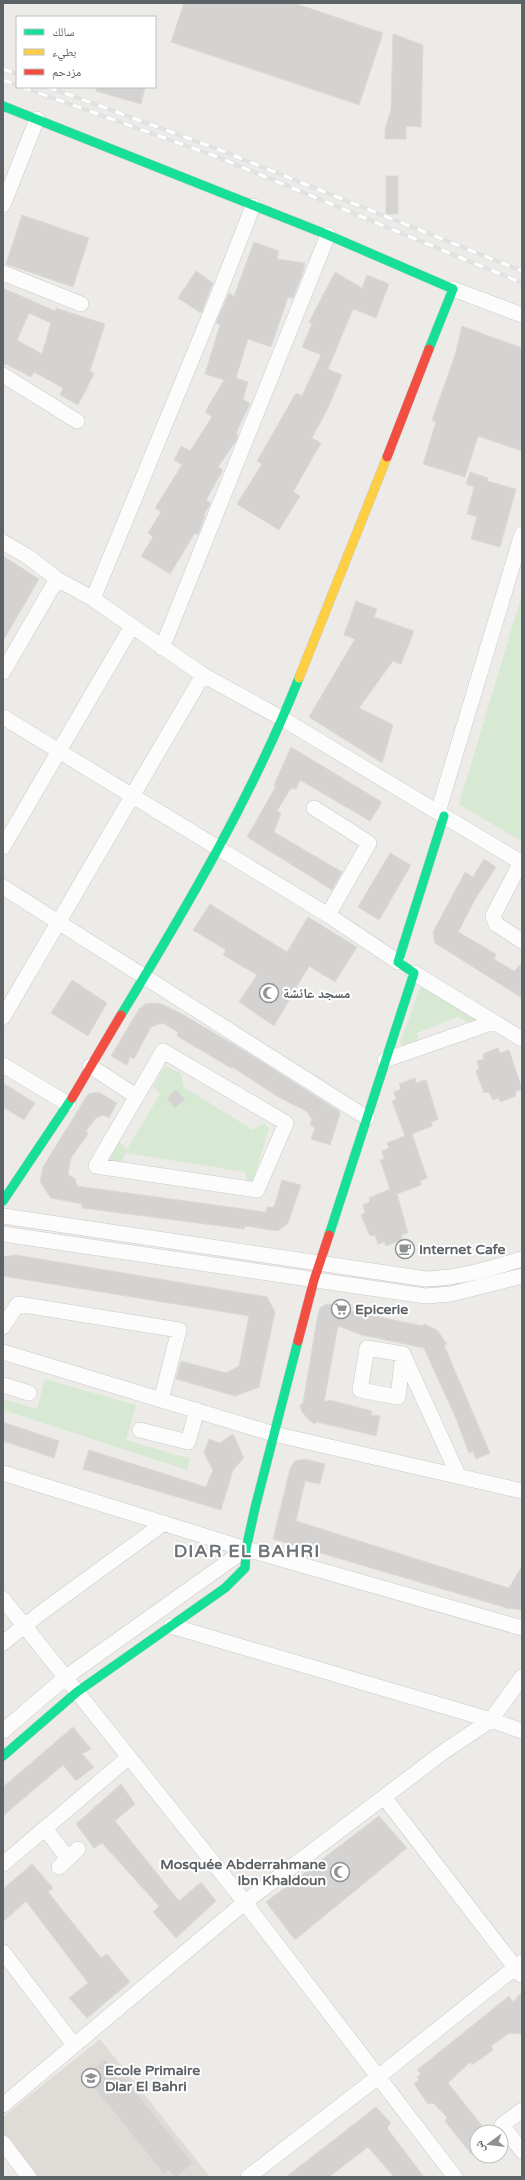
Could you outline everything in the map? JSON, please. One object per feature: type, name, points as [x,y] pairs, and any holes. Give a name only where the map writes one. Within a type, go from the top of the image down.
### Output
[{"type":"street","points":[[3,106],[328,235],[453,289],[522,315]]},
{"type":"street","points":[[3,205],[37,119]]},
{"type":"street","points":[[93,599],[219,293],[252,206]]},
{"type":"street","points":[[162,648],[328,235]]},
{"type":"street","points":[[3,273],[81,304]]},
{"type":"street","points":[[3,1201],[68,1104],[145,976],[218,850],[283,720],[453,289]]},
{"type":"street","points":[[3,375],[77,421]]},
{"type":"street","points":[[398,962],[522,534]]},
{"type":"street","points":[[3,542],[30,558],[57,579],[93,599],[203,675],[283,720],[522,863],[494,916],[496,924],[522,941]]},
{"type":"street","points":[[3,672],[57,579]]},
{"type":"street","points":[[3,847],[132,626]]},
{"type":"street","points":[[3,1017],[203,675]]},
{"type":"street","points":[[3,717],[59,750],[218,850],[328,915],[414,973],[522,1039]]},
{"type":"street","points":[[314,808],[369,843],[328,915]]},
{"type":"street","points":[[3,887],[367,1118]]},
{"type":"street","points":[[3,1756],[77,1692],[225,1588],[245,1568],[246,1549],[314,1280],[414,973]]},
{"type":"street","points":[[385,1060],[494,1022]]},
{"type":"street","points":[[163,1051],[286,1123],[257,1190],[96,1166],[136,1096],[163,1051]]},
{"type":"street","points":[[3,1065],[68,1104]]},
{"type":"street","points":[[90,1066],[136,1096]]},
{"type":"street","points":[[3,1216],[426,1279],[449,1278],[522,1259]]},
{"type":"street","points":[[3,1234],[425,1296],[451,1294],[522,1276]]},
{"type":"street","points":[[3,1327],[18,1304],[180,1330],[161,1400]]},
{"type":"street","points":[[3,1352],[274,1434],[522,1491]]},
{"type":"street","points":[[403,1354],[459,1477]]},
{"type":"street","points":[[3,1385],[29,1393]]},
{"type":"street","points":[[140,1430],[188,1442],[196,1410]]},
{"type":"street","points":[[3,1474],[246,1549],[522,1628]]},
{"type":"street","points":[[3,1643],[164,1523]]},
{"type":"street","points":[[3,1731],[66,1677],[246,1549]]},
{"type":"street","points":[[3,1599],[244,1903],[455,2177]]},
{"type":"street","points":[[171,1626],[491,1720],[522,1731]]},
{"type":"street","points":[[3,2105],[244,1903],[446,1750],[491,1720],[522,1677]]},
{"type":"street","points":[[3,1864],[129,1757]]},
{"type":"street","points":[[248,2177],[520,1968],[384,1797]]},
{"type":"street","points":[[45,1828],[68,1859]]},
{"type":"street","points":[[3,1952],[74,2045]]},
{"type":"street","points":[[522,2110],[502,2125],[522,2151]]},
{"type":"street","points":[[3,2144],[29,2177]]},
{"type":"shaded area","name":"Ecole Primaire Diar El Bahri","points":[[100,2039],[210,2177],[37,2177],[3,2135],[3,2117]]},
{"type":"green space","points":[[522,594],[522,842],[459,804]]},
{"type":"green space","points":[[421,985],[479,1017],[472,1025],[458,1017],[417,1033],[419,1042],[403,1048],[400,1043]]},
{"type":"green space","points":[[165,1066],[181,1073],[184,1087],[253,1130],[264,1123],[269,1128],[252,1184],[248,1183],[245,1172],[125,1153],[121,1164],[109,1162],[118,1141],[127,1149],[160,1094],[153,1087]]},
{"type":"green space","points":[[45,1379],[136,1405],[126,1440],[190,1459],[187,1470],[3,1410],[3,1399],[37,1409]]},
{"type":"building","points":[[184,3],[294,3],[383,33],[359,105],[171,42]]},
{"type":"building","points":[[393,34],[423,45],[421,127],[406,126],[406,139],[385,139],[385,129],[391,110]]},
{"type":"building","points":[[96,88],[145,88],[141,104],[96,91]]},
{"type":"building","points":[[386,176],[398,176],[398,214],[386,214]]},
{"type":"building","points":[[22,215],[89,238],[73,287],[6,264]]},
{"type":"building","points":[[254,242],[279,251],[277,259],[305,263],[304,269],[293,298],[288,297],[271,347],[248,339],[236,378],[248,382],[243,399],[250,404],[236,433],[238,435],[236,441],[218,467],[223,470],[206,500],[211,503],[204,515],[205,516],[198,535],[195,533],[170,574],[141,556],[153,537],[148,533],[161,512],[155,508],[182,465],[174,460],[181,446],[190,451],[212,417],[205,412],[224,380],[205,374],[220,325],[216,323],[229,293],[234,296]]},
{"type":"building","points":[[196,271],[213,283],[201,313],[178,298]]},
{"type":"building","points":[[335,272],[362,288],[367,275],[389,284],[376,318],[353,309],[328,369],[342,375],[327,410],[312,438],[321,443],[293,492],[300,496],[279,530],[237,504],[262,464],[257,461],[296,393],[302,396],[321,355],[302,347],[312,324],[309,322]]},
{"type":"building","points":[[3,288],[55,311],[56,308],[105,324],[90,371],[94,374],[78,405],[60,395],[63,388],[34,372],[31,377],[6,364],[3,366]],"holes":[[[29,313],[51,323],[42,354],[17,340]]]},
{"type":"building","points":[[462,326],[522,348],[522,451],[478,436],[465,477],[423,464],[436,422],[432,420],[455,355]]},
{"type":"building","points":[[470,472],[488,478],[487,481],[516,489],[500,547],[471,539],[477,517],[467,514],[474,487],[466,484]]},
{"type":"building","points":[[3,556],[39,579],[3,641]]},
{"type":"building","points":[[356,601],[377,609],[374,617],[414,631],[401,664],[393,661],[359,708],[393,725],[382,763],[309,717],[355,639],[344,635]]},
{"type":"building","points":[[291,747],[382,802],[370,821],[300,780],[296,789],[291,788],[277,811],[281,813],[274,832],[342,872],[332,890],[247,837],[276,786],[274,785]]},
{"type":"building","points":[[390,853],[411,865],[379,920],[358,907]]},
{"type":"building","points":[[484,859],[496,867],[477,896],[458,932],[496,954],[494,959],[514,971],[522,963],[522,998],[435,943],[433,932],[465,872],[473,877]]},
{"type":"building","points":[[210,904],[287,952],[308,917],[357,947],[335,982],[309,966],[274,1026],[239,1002],[257,975],[223,955],[226,950],[193,930]]},
{"type":"building","points":[[72,980],[107,1003],[88,1036],[51,1013]]},
{"type":"building","points":[[145,1004],[162,1004],[180,1013],[245,1051],[339,1111],[340,1114],[330,1145],[311,1139],[315,1128],[310,1125],[312,1119],[306,1111],[280,1098],[232,1067],[231,1068],[177,1036],[178,1032],[163,1023],[151,1027],[134,1059],[130,1057],[127,1065],[111,1056],[139,1009]]},
{"type":"building","points":[[498,1048],[500,1053],[509,1050],[522,1089],[515,1092],[516,1096],[500,1102],[499,1098],[493,1100],[489,1092],[484,1093],[476,1071],[479,1069],[477,1061],[484,1059],[483,1054]]},
{"type":"building","points":[[415,1078],[416,1083],[426,1080],[438,1119],[432,1122],[432,1126],[412,1134],[427,1178],[420,1181],[421,1185],[397,1194],[408,1233],[401,1235],[402,1240],[386,1246],[384,1242],[378,1244],[375,1235],[370,1236],[361,1215],[365,1213],[363,1205],[370,1202],[369,1198],[390,1189],[380,1160],[384,1159],[382,1151],[389,1148],[387,1143],[405,1136],[392,1101],[396,1100],[394,1092],[401,1089],[399,1084]]},
{"type":"building","points":[[3,1083],[35,1103],[24,1120],[3,1107]]},
{"type":"building","points":[[176,1090],[185,1099],[175,1108],[167,1098]]},
{"type":"building","points":[[98,1092],[117,1103],[109,1118],[103,1115],[96,1118],[86,1131],[88,1134],[71,1158],[68,1174],[75,1179],[77,1186],[266,1212],[267,1207],[274,1207],[282,1180],[301,1185],[288,1223],[278,1231],[245,1226],[244,1229],[82,1208],[82,1204],[51,1198],[40,1182],[43,1167],[88,1094]]},
{"type":"building","points":[[16,1255],[267,1297],[275,1312],[259,1387],[235,1396],[176,1379],[181,1361],[226,1373],[239,1366],[249,1316],[3,1276],[3,1257]]},
{"type":"building","points":[[326,1304],[341,1306],[341,1309],[423,1326],[424,1324],[437,1330],[447,1344],[444,1345],[490,1453],[476,1459],[473,1451],[469,1453],[457,1421],[424,1348],[362,1335],[338,1326],[324,1402],[330,1400],[372,1411],[371,1415],[380,1416],[376,1436],[317,1422],[315,1424],[309,1420],[302,1412],[300,1405],[303,1403],[318,1314],[320,1308]]},
{"type":"building","points":[[3,1422],[59,1441],[54,1458],[3,1441]]},
{"type":"building","points":[[233,1434],[244,1458],[233,1470],[221,1510],[83,1469],[89,1450],[206,1487],[213,1470],[204,1453],[209,1439],[220,1443]]},
{"type":"building","points":[[305,1459],[325,1464],[320,1484],[305,1481],[296,1521],[509,1588],[522,1566],[522,1610],[507,1608],[273,1539],[290,1469],[295,1461]]},
{"type":"building","points":[[73,1727],[91,1749],[82,1754],[94,1767],[76,1781],[63,1765],[3,1816],[3,1787]]},
{"type":"building","points":[[121,1784],[135,1804],[115,1821],[179,1901],[201,1882],[216,1901],[176,1938],[153,1912],[159,1906],[102,1843],[94,1848],[76,1824]]},
{"type":"building","points":[[379,1816],[407,1848],[295,1940],[266,1902]]},
{"type":"building","points":[[32,1864],[53,1888],[48,1892],[101,1958],[107,1954],[130,1982],[87,2018],[69,1998],[88,1983],[26,1901],[3,1922],[3,1889]]},
{"type":"building","points":[[522,1992],[522,2034],[509,2033],[491,2046],[493,2050],[472,2065],[470,2062],[448,2083],[481,2124],[469,2124],[469,2151],[445,2121],[447,2117],[433,2103],[428,2104],[414,2084],[419,2080],[417,2077],[421,2074],[417,2070],[509,1996],[513,2002]]},
{"type":"building","points":[[105,2060],[122,2080],[124,2078],[193,2163],[176,2177],[168,2170],[164,2174],[85,2076]]},
{"type":"building","points":[[376,2107],[391,2123],[387,2128],[424,2177],[394,2177],[368,2147],[329,2177],[286,2177]]},
{"type":"railway","points":[[3,69],[16,74]]},
{"type":"railway","points":[[3,80],[16,85]]},
{"type":"railway","points":[[25,88],[215,156],[522,283]]},
{"type":"railway","points":[[51,88],[215,148],[522,271]]},
{"type":"traffic: fast","points":[[3,106],[328,235],[453,289],[429,349]]},
{"type":"traffic: fast","points":[[121,1015],[194,892],[217,850],[261,765],[299,678]]},
{"type":"traffic: fast","points":[[329,1235],[414,973],[398,962],[444,816]]},
{"type":"traffic: fast","points":[[3,1201],[72,1098]]},
{"type":"traffic: fast","points":[[3,1756],[77,1692],[225,1588],[245,1568],[246,1549],[255,1508],[298,1341]]},
{"type":"traffic: slow","points":[[299,678],[387,457]]},
{"type":"traffic: jam","points":[[387,457],[429,349]]},
{"type":"traffic: jam","points":[[72,1098],[121,1015]]},
{"type":"traffic: jam","points":[[298,1341],[314,1280],[329,1235]]},
{"type":"place","name":"مسجد عائشة","points":[[269,993]]},
{"type":"place","name":"Internet Cafe","points":[[405,1249]]},
{"type":"place","name":"Epicerie","points":[[341,1309]]},
{"type":"place","name":"Mosquée Abderrahmane Ibn Khaldoun","points":[[340,1872]]},
{"type":"place","name":"Ecole Primaire Diar El Bahri","points":[[91,2078]]},
{"type":"district","name":"DIAR EL BAHRI","points":[[247,1551]]}]
